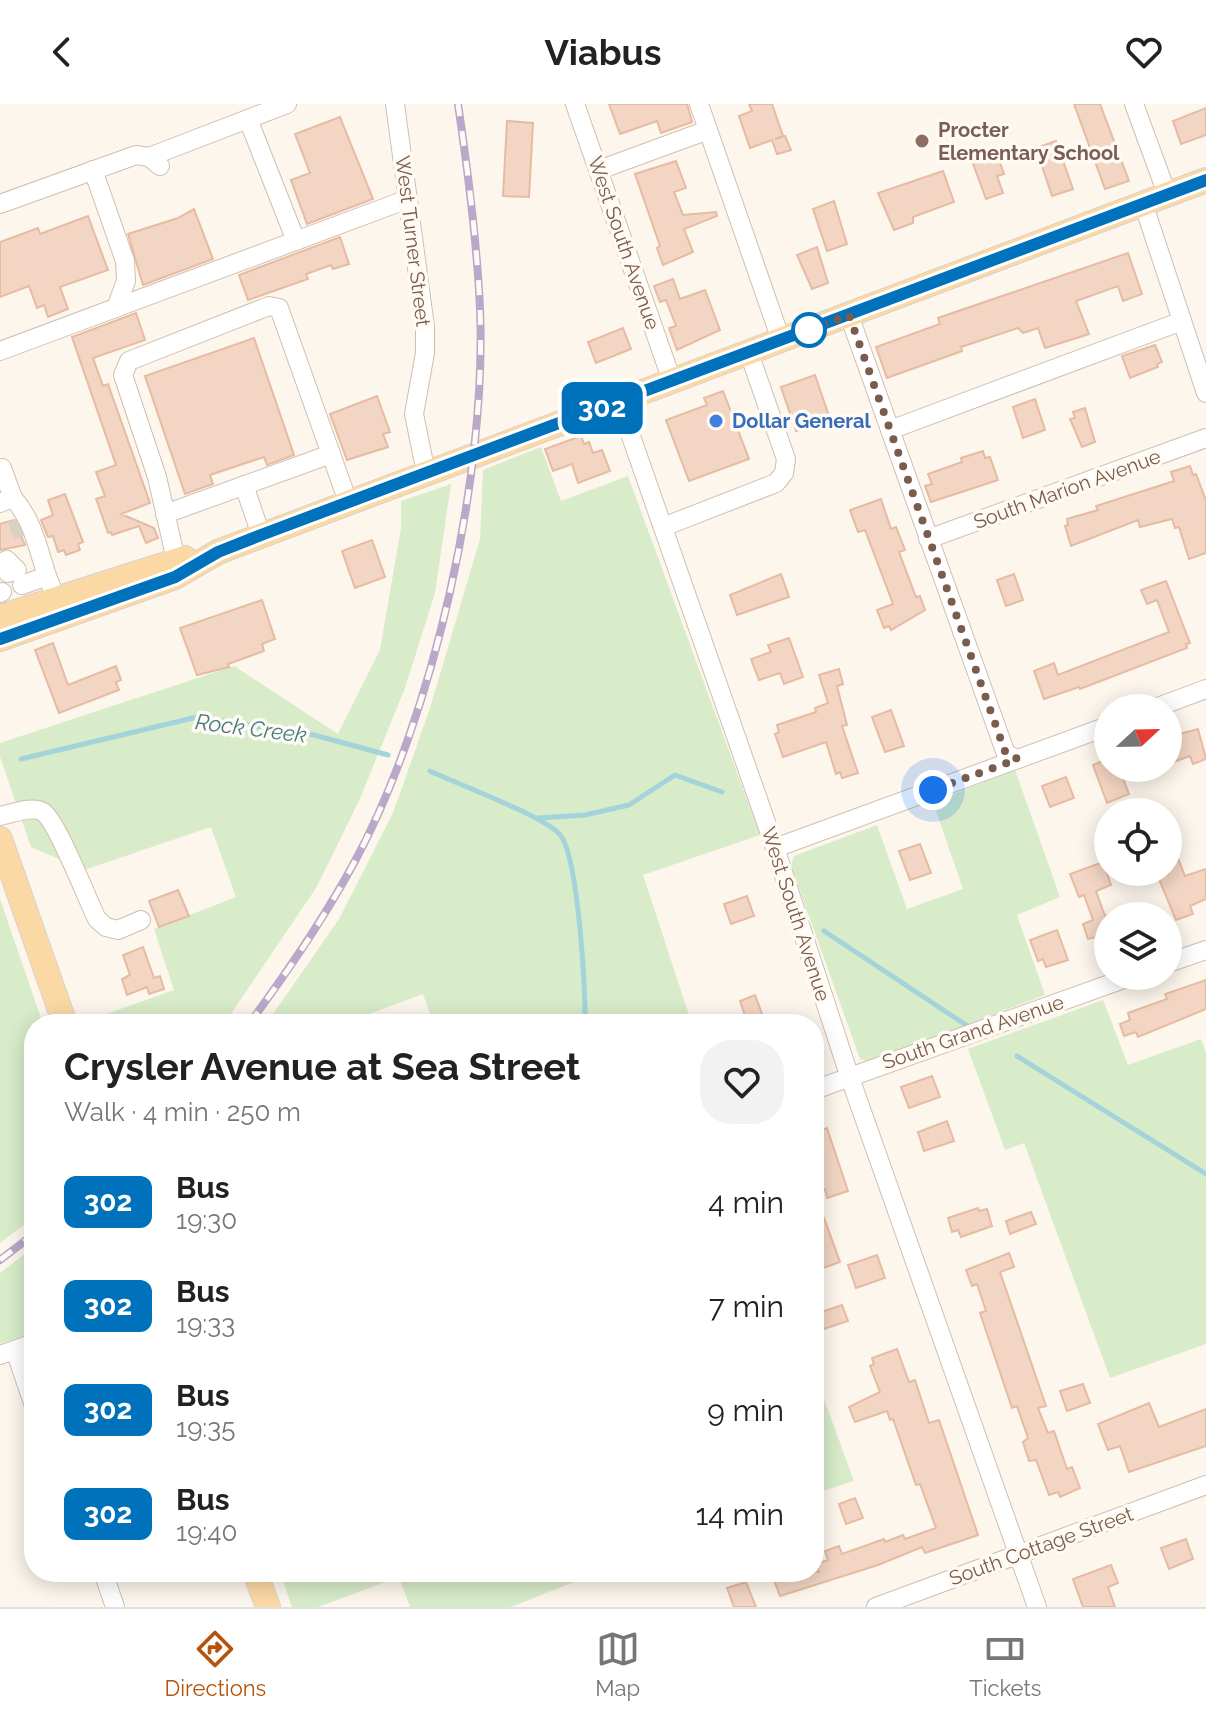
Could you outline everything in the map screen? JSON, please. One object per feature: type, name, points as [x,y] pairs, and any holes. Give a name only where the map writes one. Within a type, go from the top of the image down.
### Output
[{"type":"main road","points":[[0,639],[175,577],[218,552],[261,535],[1206,180]]},
{"type":"main road","points":[[1,601],[27,578],[218,552]]},
{"type":"main road","points":[[0,839],[61,1014]]},
{"type":"main road","points":[[259,1582],[268,1607]]},
{"type":"street","points":[[0,204],[136,155],[155,161],[287,104]]},
{"type":"street","name":"West Turner Street","points":[[395,104],[425,327],[425,353],[414,414],[426,473]]},
{"type":"street","name":"West South Avenue","points":[[575,104],[672,381]]},
{"type":"street","points":[[700,104],[781,340]]},
{"type":"street","points":[[1134,104],[1167,194]]},
{"type":"street","points":[[248,119],[296,241]]},
{"type":"street","points":[[599,170],[708,130]]},
{"type":"street","points":[[93,170],[125,261],[126,281],[116,308]]},
{"type":"street","points":[[0,351],[408,199]]},
{"type":"street","points":[[1143,203],[1182,321],[1199,349],[1206,393]]},
{"type":"street","points":[[176,560],[157,477],[123,375],[129,361],[269,306],[279,308],[348,502]]},
{"type":"street","points":[[849,315],[1006,754],[1018,759]]},
{"type":"street","points":[[890,430],[1182,321]]},
{"type":"street","points":[[663,527],[776,483],[784,473],[786,459],[749,353]]},
{"type":"street","name":"West South Avenue","points":[[619,402],[775,848],[849,1075],[1037,1607]]},
{"type":"street","name":"South Marion Avenue","points":[[928,539],[1206,438]]},
{"type":"street","points":[[165,514],[331,454]]},
{"type":"street","points":[[2,468],[7,500],[16,519]]},
{"type":"street","points":[[244,485],[261,535]]},
{"type":"street","points":[[7,500],[24,510],[31,527],[27,578]]},
{"type":"street","points":[[26,544],[27,578]]},
{"type":"street","points":[[1182,698],[1206,689]]},
{"type":"street","points":[[775,848],[1094,731]]},
{"type":"street","points":[[0,816],[34,809],[44,812],[54,826],[97,919],[106,927],[118,930],[141,920]]},
{"type":"street","points":[[1182,958],[1206,950]]},
{"type":"street","name":"South Grand Avenue","points":[[824,1086],[1094,989]]},
{"type":"street","points":[[7,1352],[24,1386]]},
{"type":"street","name":"South Cottage Street","points":[[876,1607],[1206,1485]]},
{"type":"street","points":[[106,1582],[115,1607]]},
{"type":"green space","points":[[541,447],[561,501],[628,476],[760,835],[643,875],[689,1014],[430,1014],[423,994],[369,1014],[273,1014],[339,919],[393,813],[430,708],[480,539],[483,470]]},
{"type":"green space","points":[[451,484],[435,593],[405,688],[359,801],[316,888],[231,1014],[106,1014],[174,990],[154,929],[236,897],[211,827],[84,870],[31,847],[0,757],[0,743],[234,666],[338,734],[380,650],[401,528],[401,501]]},
{"type":"green space","points":[[1015,770],[1060,897],[1017,915],[1045,995],[870,1062],[860,1059],[791,866],[794,856],[877,825],[907,909],[963,889],[933,802]]},
{"type":"green space","points":[[0,899],[40,1014],[24,1014],[24,1225],[0,1243]]},
{"type":"green space","points":[[1103,1000],[1128,1065],[1201,1039],[1206,1053],[1206,1344],[1110,1378],[1024,1143],[1005,1150],[968,1049]]},
{"type":"green space","points":[[24,1255],[24,1336],[0,1344],[0,1273]]},
{"type":"green space","points":[[824,1399],[854,1481],[824,1491]]},
{"type":"green space","points":[[283,1582],[386,1582],[318,1607],[292,1607]]},
{"type":"green space","points":[[401,1582],[574,1582],[511,1607],[410,1607]]},
{"type":"building","points":[[609,104],[687,104],[692,122],[661,133],[657,121],[620,134]]},
{"type":"building","points":[[749,104],[772,104],[783,136],[775,139],[785,136],[791,150],[777,154],[772,140],[750,148],[739,116],[752,111]]},
{"type":"building","points":[[1074,104],[1100,104],[1129,181],[1105,189]]},
{"type":"building","points":[[1206,108],[1206,135],[1181,144],[1173,121]]},
{"type":"building","points":[[340,117],[373,199],[307,224],[291,180],[310,173],[295,134]]},
{"type":"building","points":[[507,121],[533,123],[529,197],[503,196]]},
{"type":"building","points":[[1056,141],[1073,189],[1052,196],[1036,148]]},
{"type":"building","points":[[988,152],[992,162],[999,160],[1004,174],[997,176],[1003,193],[986,199],[971,158]]},
{"type":"building","points":[[676,161],[686,188],[674,192],[683,215],[716,212],[717,216],[684,229],[693,252],[663,265],[657,248],[660,246],[635,174]]},
{"type":"building","points":[[943,171],[954,202],[913,217],[913,223],[894,230],[878,193]]},
{"type":"building","points":[[834,201],[847,244],[827,251],[813,209]]},
{"type":"building","points":[[194,209],[213,259],[143,285],[128,234],[178,218]]},
{"type":"building","points":[[88,216],[108,270],[60,287],[68,309],[48,317],[44,305],[37,308],[29,286],[0,297],[0,242],[38,228],[40,234]]},
{"type":"building","points":[[340,237],[349,264],[333,269],[331,265],[306,274],[308,279],[248,300],[239,275]]},
{"type":"building","points":[[817,247],[828,283],[812,289],[797,255]]},
{"type":"building","points":[[1128,253],[1142,294],[1123,301],[1118,286],[1076,301],[1089,334],[1045,348],[1038,328],[1023,333],[1018,328],[961,347],[962,351],[887,378],[876,347],[940,324],[938,318]]},
{"type":"building","points":[[673,279],[680,299],[705,290],[720,330],[677,350],[669,328],[676,326],[666,300],[660,302],[654,286]]},
{"type":"building","points":[[136,313],[145,340],[93,358],[103,386],[108,384],[150,503],[121,514],[154,528],[158,538],[146,543],[139,526],[112,535],[108,533],[96,499],[105,496],[96,472],[116,465],[72,337]]},
{"type":"building","points":[[623,328],[631,349],[596,363],[588,342]]},
{"type":"building","points":[[254,338],[294,455],[267,465],[264,457],[210,475],[213,484],[185,494],[145,376]]},
{"type":"building","points":[[1155,345],[1162,362],[1157,364],[1158,367],[1130,378],[1122,356]]},
{"type":"building","points":[[815,375],[830,419],[796,431],[781,387]]},
{"type":"building","points":[[723,391],[749,459],[689,481],[666,420],[707,405],[704,398]]},
{"type":"building","points":[[377,396],[390,432],[383,434],[388,447],[347,460],[330,414]]},
{"type":"building","points":[[1035,399],[1045,430],[1023,438],[1013,407]]},
{"type":"building","points":[[1085,408],[1095,442],[1082,447],[1070,419],[1075,418],[1073,412]]},
{"type":"building","points":[[581,436],[584,444],[589,442],[593,453],[602,450],[610,471],[578,483],[572,464],[553,471],[545,449]]},
{"type":"building","points":[[983,451],[985,458],[990,457],[998,480],[931,502],[925,486],[932,484],[928,474]]},
{"type":"building","points":[[1190,466],[1206,501],[1206,553],[1189,559],[1179,527],[1175,528],[1172,519],[1140,527],[1138,520],[1071,546],[1065,526],[1068,525],[1067,519],[1098,510],[1096,506],[1174,481],[1171,472]]},
{"type":"building","points":[[65,494],[83,542],[78,544],[80,550],[66,555],[64,550],[58,552],[53,536],[48,537],[41,520],[53,515],[48,500]]},
{"type":"building","points":[[881,499],[891,529],[896,527],[905,550],[899,552],[916,597],[920,596],[925,610],[891,630],[889,626],[884,628],[877,610],[893,604],[865,530],[858,532],[850,510]]},
{"type":"building","points":[[14,520],[25,545],[0,550],[0,524]]},
{"type":"building","points":[[372,540],[385,577],[355,588],[342,551]]},
{"type":"building","points":[[781,574],[789,597],[737,615],[730,595]]},
{"type":"building","points":[[1014,574],[1023,600],[1006,606],[997,580]]},
{"type":"building","points":[[1166,581],[1190,643],[1186,644],[1187,648],[1080,689],[1044,699],[1034,671],[1054,663],[1058,675],[1169,632],[1157,600],[1147,604],[1141,590]]},
{"type":"building","points":[[262,600],[275,639],[262,644],[264,651],[228,664],[229,667],[197,675],[180,628]]},
{"type":"building","points":[[789,638],[803,677],[784,684],[780,673],[759,680],[751,659],[771,652],[768,645]]},
{"type":"building","points":[[53,643],[68,685],[116,666],[121,680],[116,682],[119,690],[59,713],[35,650]]},
{"type":"building","points":[[839,669],[843,684],[837,686],[847,725],[842,726],[858,773],[842,778],[840,772],[836,774],[826,742],[783,757],[775,734],[779,732],[777,725],[816,712],[815,708],[828,703],[819,675]]},
{"type":"building","points":[[891,710],[904,746],[885,752],[872,717]]},
{"type":"building","points":[[1198,729],[1206,759],[1193,764],[1190,756],[1182,759],[1182,733]]},
{"type":"building","points":[[1066,777],[1074,798],[1050,807],[1042,786]]},
{"type":"building","points":[[1099,782],[1124,782],[1129,794],[1105,798]]},
{"type":"building","points":[[920,844],[931,873],[910,880],[899,851]]},
{"type":"building","points":[[1094,865],[1094,886],[1108,886],[1096,891],[1100,902],[1094,902],[1094,938],[1088,939],[1083,924],[1093,920],[1084,895],[1079,897],[1070,874]]},
{"type":"building","points":[[1182,868],[1185,876],[1206,869],[1206,899],[1190,906],[1193,914],[1182,918],[1182,902],[1168,902],[1162,886],[1182,886]]},
{"type":"building","points":[[178,890],[189,916],[159,927],[149,901]]},
{"type":"building","points":[[747,896],[754,916],[731,924],[724,904]]},
{"type":"building","points":[[1057,930],[1068,960],[1046,967],[1043,959],[1038,961],[1030,940]]},
{"type":"building","points":[[143,947],[154,978],[160,976],[164,989],[149,994],[147,987],[127,995],[122,979],[130,975],[123,955]]},
{"type":"building","points":[[1206,980],[1206,1009],[1138,1037],[1136,1032],[1124,1036],[1120,1024],[1130,1020],[1128,1013],[1167,999],[1165,994]]},
{"type":"building","points":[[755,995],[762,1014],[745,1014],[740,1001]]},
{"type":"building","points":[[932,1076],[940,1097],[909,1108],[901,1087]]},
{"type":"building","points":[[947,1121],[954,1141],[924,1151],[918,1132]]},
{"type":"building","points":[[827,1128],[848,1191],[827,1198],[824,1189],[824,1129]]},
{"type":"building","points":[[978,1208],[979,1211],[987,1209],[992,1226],[961,1237],[958,1230],[952,1232],[948,1218]]},
{"type":"building","points":[[1031,1212],[1036,1224],[1010,1234],[1006,1221]]},
{"type":"building","points":[[824,1218],[840,1262],[824,1268]]},
{"type":"building","points":[[1009,1253],[1014,1267],[1000,1272],[1046,1406],[1038,1408],[1048,1433],[1054,1431],[1067,1469],[1072,1467],[1080,1488],[1060,1497],[1058,1492],[1049,1495],[1036,1460],[1029,1461],[1023,1442],[1028,1438],[1017,1406],[1012,1408],[980,1313],[986,1311],[977,1284],[972,1286],[966,1270]]},
{"type":"building","points":[[877,1255],[885,1278],[856,1288],[848,1265]]},
{"type":"building","points":[[842,1305],[848,1321],[824,1329],[824,1311]]},
{"type":"building","points":[[897,1349],[909,1382],[915,1380],[929,1423],[939,1420],[978,1535],[925,1553],[922,1547],[878,1565],[780,1596],[775,1582],[824,1582],[824,1561],[828,1560],[825,1551],[839,1546],[842,1554],[884,1539],[885,1542],[903,1535],[905,1539],[936,1528],[920,1484],[916,1485],[893,1419],[890,1420],[887,1411],[855,1422],[849,1407],[880,1392],[870,1366],[874,1364],[872,1358]]},
{"type":"building","points":[[1083,1384],[1090,1403],[1067,1411],[1060,1391]]},
{"type":"building","points":[[1149,1403],[1159,1427],[1206,1409],[1206,1446],[1129,1472],[1120,1446],[1108,1450],[1098,1424]]},
{"type":"building","points":[[855,1498],[863,1518],[846,1524],[839,1504]]},
{"type":"building","points":[[1186,1539],[1193,1559],[1169,1569],[1161,1548]]},
{"type":"building","points":[[1111,1565],[1118,1583],[1108,1587],[1115,1607],[1083,1607],[1073,1579]]},
{"type":"building","points":[[746,1582],[756,1607],[734,1607],[727,1588]]},
{"type":"waterway","name":"Rock Creek","points":[[21,759],[197,717],[314,735],[388,755]]},
{"type":"waterway","points":[[430,771],[521,811],[561,836],[567,849],[576,897],[585,1014]]},
{"type":"waterway","points":[[538,818],[585,815],[629,805],[675,775],[722,792]]},
{"type":"waterway","points":[[824,931],[969,1027]]},
{"type":"waterway","points":[[1017,1056],[1206,1174]]},
{"type":"tunnel","points":[[16,519],[26,544]]},
{"type":"railway","points":[[256,1014],[331,903],[383,802],[409,737],[450,593],[475,445],[480,375],[477,258],[458,104]]},
{"type":"railway","points":[[0,1260],[24,1242]]},
{"type":"bus line","name":"302","points":[[0,639],[175,577],[218,552],[437,468],[1206,180]]},
{"type":"place","name":"Procter Elementary School","points":[[922,141]]},
{"type":"place","name":"Dollar General","points":[[716,421]]},
{"type":"route","points":[[809,330],[803,332],[849,315],[1006,754],[1018,759],[933,790]]}]
